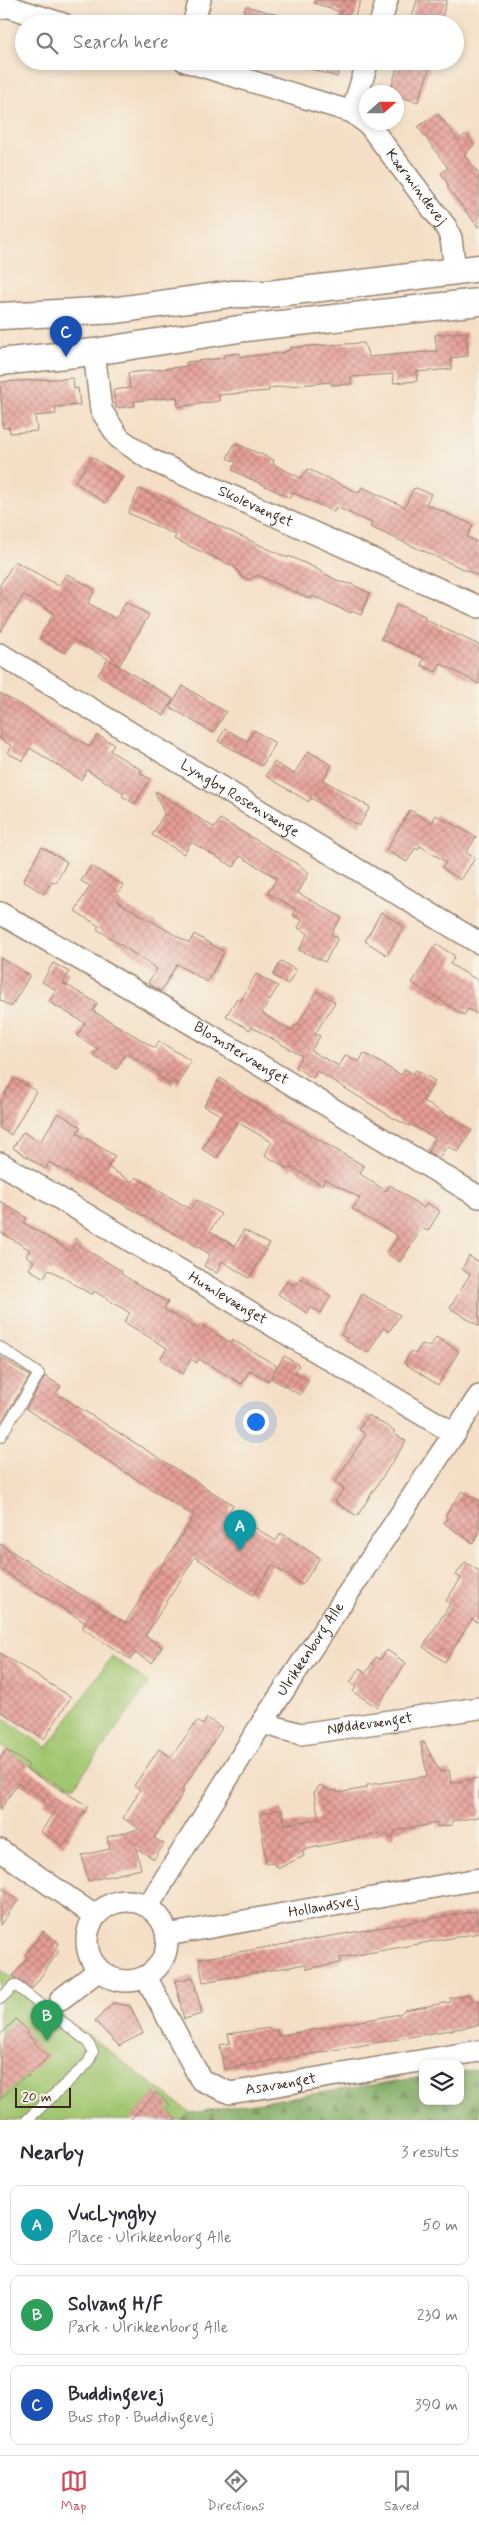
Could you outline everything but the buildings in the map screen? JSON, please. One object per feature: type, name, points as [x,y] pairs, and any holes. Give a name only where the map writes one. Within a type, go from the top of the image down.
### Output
[{"type":"main road","points":[[0,4],[2,0]]},
{"type":"street","points":[[196,15],[200,0]]},
{"type":"street","points":[[383,15],[387,0]]},
{"type":"street","points":[[0,4],[35,15]]},
{"type":"street","name":"Kærmindevej","points":[[214,70],[352,112],[369,125],[446,227],[467,269]]},
{"type":"street","points":[[352,112],[365,70]]},
{"type":"street","points":[[0,316],[118,310],[231,294],[268,294],[467,269]]},
{"type":"street","points":[[0,362],[94,352],[245,328],[479,302]]},
{"type":"street","name":"Skolevænget","points":[[94,352],[101,410],[119,438],[149,459],[479,607]]},
{"type":"street","name":"Lyngby Rosenvænge","points":[[0,654],[479,943]]},
{"type":"street","name":"Blomstervænget","points":[[0,913],[175,1014],[479,1197]]},
{"type":"street","name":"Humlevænget","points":[[0,1163],[455,1434]]},
{"type":"street","name":"Ulrikkenborg Alle","points":[[148,1906],[262,1723],[479,1396]]},
{"type":"street","name":"Nøddevænget","points":[[262,1723],[301,1734],[479,1708]]},
{"type":"street","points":[[0,1850],[95,1916]]},
{"type":"street","name":"Hollandsvej","points":[[167,1935],[479,1880]]},
{"type":"street","points":[[120,1901],[134,1901],[148,1906],[157,1914],[167,1935],[166,1952],[158,1966],[146,1977],[134,1981],[121,1981],[109,1977],[99,1970],[90,1958],[87,1944],[88,1929],[95,1916],[106,1906],[120,1901]]},
{"type":"street","points":[[61,1999],[99,1970]]},
{"type":"street","name":"Asavænget","points":[[146,1977],[201,2080],[230,2093],[479,2051]]},
{"type":"lane","points":[[0,1347],[39,1374],[0,1436]]},
{"type":"lane","points":[[0,1999],[15,1985],[87,2041],[93,2052],[88,2064],[27,2120]]},
{"type":"green space","points":[[112,1656],[149,1683],[74,1787],[29,1765],[0,1746],[0,1716],[47,1748]]},
{"type":"green space","points":[[0,1968],[190,2113],[182,2120],[0,2120]]},
{"type":"green space","points":[[479,2069],[479,2120],[182,2120],[190,2113],[419,2078],[419,2105],[464,2105],[464,2071]]},
{"type":"place","name":"Buddingevej","points":[[66,357]]},
{"type":"place","name":"VucLyngby","points":[[240,1551]]},
{"type":"place","name":"Solvang H/F","points":[[47,2041]]}]
